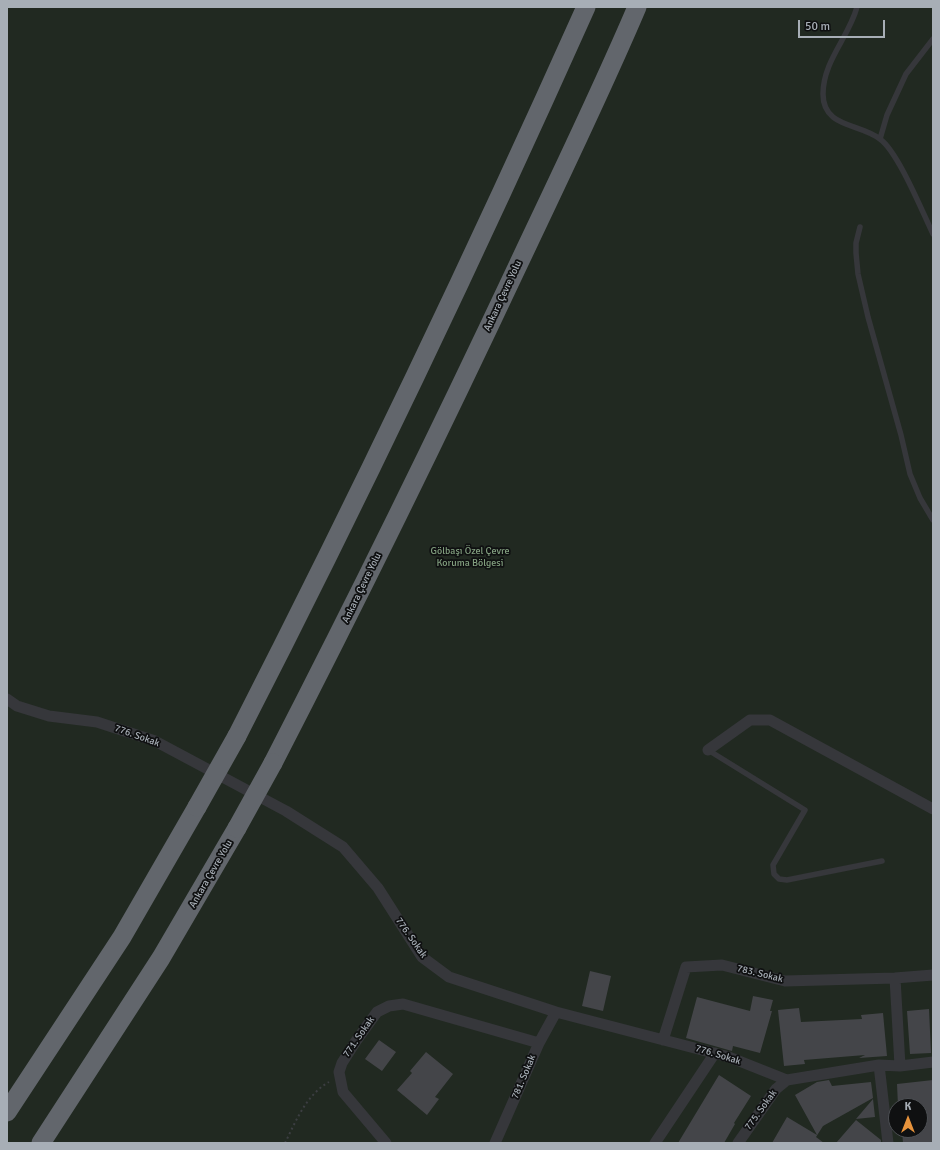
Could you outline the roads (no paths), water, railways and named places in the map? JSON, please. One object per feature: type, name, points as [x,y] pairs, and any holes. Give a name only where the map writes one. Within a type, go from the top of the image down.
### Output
[{"type":"highway","points":[[7,1112],[122,937],[237,736],[297,620],[433,339],[530,133],[586,7]]},
{"type":"highway","name":"Ankara Çevre Yolu","points":[[41,1143],[161,958],[238,828],[273,763],[336,641],[473,360],[570,157],[637,7]]},
{"type":"street","name":"776. Sokak","points":[[7,699],[17,706],[49,716],[97,722],[155,741],[286,811],[343,847],[378,888],[422,956],[450,977],[556,1012],[729,1057],[788,1080]]},
{"type":"street","points":[[708,750],[750,720],[770,720],[933,809]]},
{"type":"street","name":"783. Sokak","points":[[663,1040],[686,967],[722,965],[785,981],[895,978],[933,975]]},
{"type":"street","points":[[895,978],[900,1066]]},
{"type":"street","name":"771. Sokak","points":[[386,1143],[343,1092],[339,1077],[342,1063],[377,1012],[389,1006],[403,1004],[539,1043]]},
{"type":"street","name":"781. Sokak","points":[[495,1143],[539,1043],[556,1012]]},
{"type":"street","points":[[655,1143],[715,1053]]},
{"type":"street","points":[[788,1080],[879,1065],[900,1066],[933,1062]]},
{"type":"street","points":[[879,1065],[888,1143]]},
{"type":"street","name":"775. Sokak","points":[[738,1143],[776,1089],[788,1080]]},
{"type":"lane","points":[[857,7],[854,17],[827,69],[823,94],[824,106],[834,119],[869,131],[890,148],[933,234]]},
{"type":"lane","points":[[880,139],[887,115],[906,74],[933,39]]},
{"type":"lane","points":[[860,227],[856,243],[856,253],[858,274],[868,316],[901,435],[910,474],[920,498],[933,520]]},
{"type":"lane","points":[[708,750],[804,810],[773,865],[774,874],[779,879],[794,879],[882,861]]},
{"type":"park label","name":"Gölbaşı Özel Çevre Koruma Bölgesi","points":[[470,556]]}]
